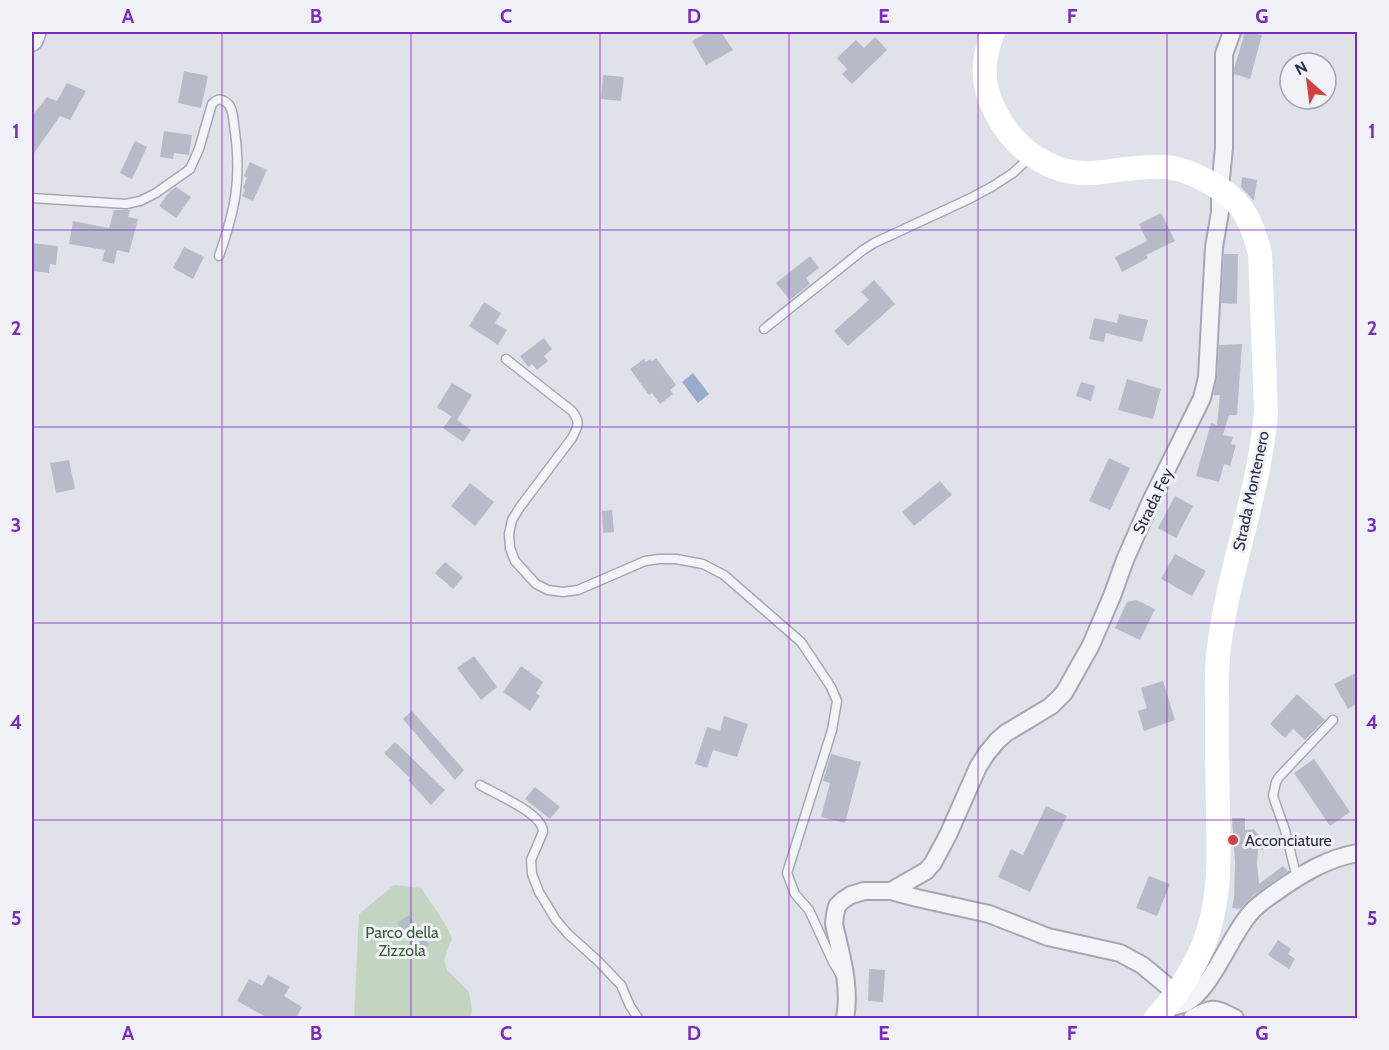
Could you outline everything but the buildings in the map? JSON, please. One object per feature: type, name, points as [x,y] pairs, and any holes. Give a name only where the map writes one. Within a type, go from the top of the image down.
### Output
[{"type":"main road","name":"Strada Montenero","points":[[993,32],[986,56],[984,73],[986,90],[1001,123],[1015,141],[1031,155],[1068,171],[1090,173],[1168,167],[1194,175],[1220,188],[1245,213],[1254,229],[1260,254],[1266,411],[1258,470],[1224,608],[1217,659],[1218,880],[1212,916],[1203,945],[1194,964],[1166,1006]]},
{"type":"street","name":"Strada Fey","points":[[891,891],[926,871],[933,863],[940,853],[978,768],[997,741],[1006,733],[1051,706],[1064,693],[1091,645],[1138,531],[1202,398],[1207,377],[1214,247],[1220,212],[1224,148],[1224,54],[1232,32]]},
{"type":"street","points":[[1166,1006],[1183,1004],[1196,995],[1209,978],[1240,925],[1260,904],[1297,878],[1335,858],[1358,853]]},
{"type":"street","name":"Strada Fey","points":[[845,1018],[847,985],[834,924],[835,915],[837,906],[843,900],[864,891],[891,891],[989,914],[1048,937],[1120,953],[1142,965],[1166,1006]]},
{"type":"street","points":[[1192,1018],[1212,1009],[1235,1018]]},
{"type":"lane","points":[[32,198],[126,204],[140,201],[156,193],[190,170],[199,149],[212,104],[215,100],[220,99],[226,102],[232,112],[237,143],[238,173],[236,197],[219,256]]},
{"type":"lane","points":[[764,329],[863,250],[993,186],[1013,173],[1031,155]]},
{"type":"lane","points":[[506,359],[572,411],[578,419],[578,427],[572,438],[512,520],[509,534],[510,548],[526,575],[536,584],[548,590],[563,592],[578,590],[645,561],[676,559],[703,564],[724,575],[801,642],[831,687],[837,701],[832,730],[787,873],[795,894],[809,910],[833,962],[847,985]]},
{"type":"lane","points":[[1297,878],[1274,796],[1274,787],[1279,777],[1333,720]]},
{"type":"lane","points":[[480,785],[524,808],[539,821],[543,832],[531,860],[532,874],[539,892],[556,920],[568,934],[621,985],[638,1018]]},
{"type":"green space","name":"Parco della Zizzola","points":[[394,885],[421,888],[444,922],[452,938],[444,960],[447,970],[469,992],[471,1018],[354,1018],[359,914]]},
{"type":"water","points":[[693,373],[709,394],[698,403],[682,382]]},
{"type":"place","name":"Acconciature","points":[[1233,840]]}]
